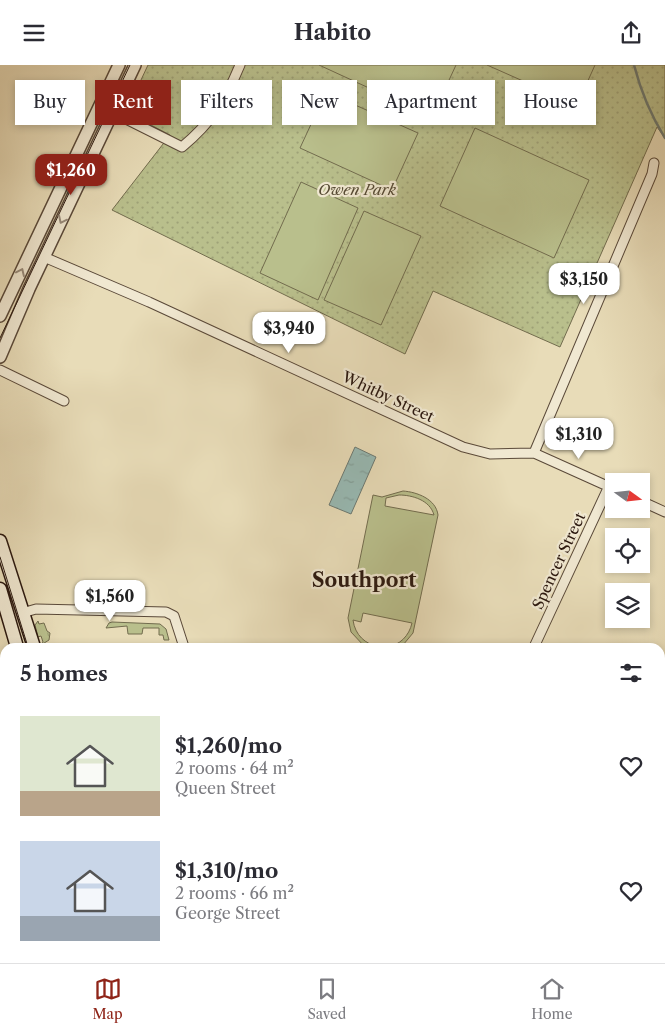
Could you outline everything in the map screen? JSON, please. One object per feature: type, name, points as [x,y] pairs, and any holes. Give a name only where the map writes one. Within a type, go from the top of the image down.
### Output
[{"type":"main road","points":[[0,541],[33,643]]},
{"type":"main road","points":[[0,589],[16,643]]},
{"type":"street","points":[[112,80],[119,65]]},
{"type":"street","points":[[128,80],[135,65]]},
{"type":"street","points":[[139,125],[182,147],[209,123],[218,111],[229,92],[240,65]]},
{"type":"street","points":[[0,316],[95,116]]},
{"type":"street","points":[[0,357],[44,257],[107,125]]},
{"type":"street","points":[[605,485],[534,453],[652,174],[654,163]]},
{"type":"street","name":"Whitby Street","points":[[44,257],[149,302],[463,447],[490,454],[534,453]]},
{"type":"street","points":[[0,371],[64,401]]},
{"type":"street","name":"Spencer Street","points":[[536,643],[605,500]]},
{"type":"street","points":[[650,505],[665,512]]},
{"type":"street","points":[[22,613],[36,609],[166,612],[174,616],[183,643]]},
{"type":"green space","name":"Owen Park","points":[[148,65],[665,65],[665,138],[657,127],[560,347],[433,291],[405,354],[112,210],[170,135],[151,125],[171,125],[171,80],[141,80]]},
{"type":"green space","points":[[319,65],[456,65],[449,80],[367,80],[367,87],[357,82],[357,80],[352,80]]},
{"type":"green space","points":[[487,65],[595,65],[588,80],[521,80]]},
{"type":"green space","points":[[357,106],[367,110],[367,125],[400,125],[418,133],[392,190],[300,148],[311,125],[357,125]]},
{"type":"green space","points":[[475,128],[589,180],[554,258],[440,206]]},
{"type":"green space","points":[[301,182],[358,208],[318,300],[260,273]]},
{"type":"green space","points":[[364,211],[421,236],[381,325],[324,300]]},
{"type":"green space","points":[[403,491],[414,493],[430,501],[438,515],[413,633],[405,643],[397,643],[409,632],[412,623],[363,613],[361,622],[353,620],[358,634],[368,643],[361,643],[351,632],[348,618],[373,495],[382,497]],"holes":[[[399,495],[415,497],[425,502],[434,515],[385,506],[386,498]]]},
{"type":"green space","points":[[38,621],[39,624],[44,623],[47,631],[50,633],[49,640],[42,643],[41,636],[38,637],[35,625]]},
{"type":"green space","points":[[112,622],[160,624],[166,629],[169,640],[164,640],[163,635],[159,635],[159,628],[143,628],[142,634],[128,634],[127,626],[106,628]]},
{"type":"water","points":[[355,447],[376,457],[351,514],[329,505]]},
{"type":"waterway","points":[[634,65],[646,103],[665,138]]},
{"type":"tram line","points":[[0,338],[130,65]]},
{"type":"tram line","points":[[0,557],[27,643]]},
{"type":"district","name":"Southport","points":[[364,580]]}]
